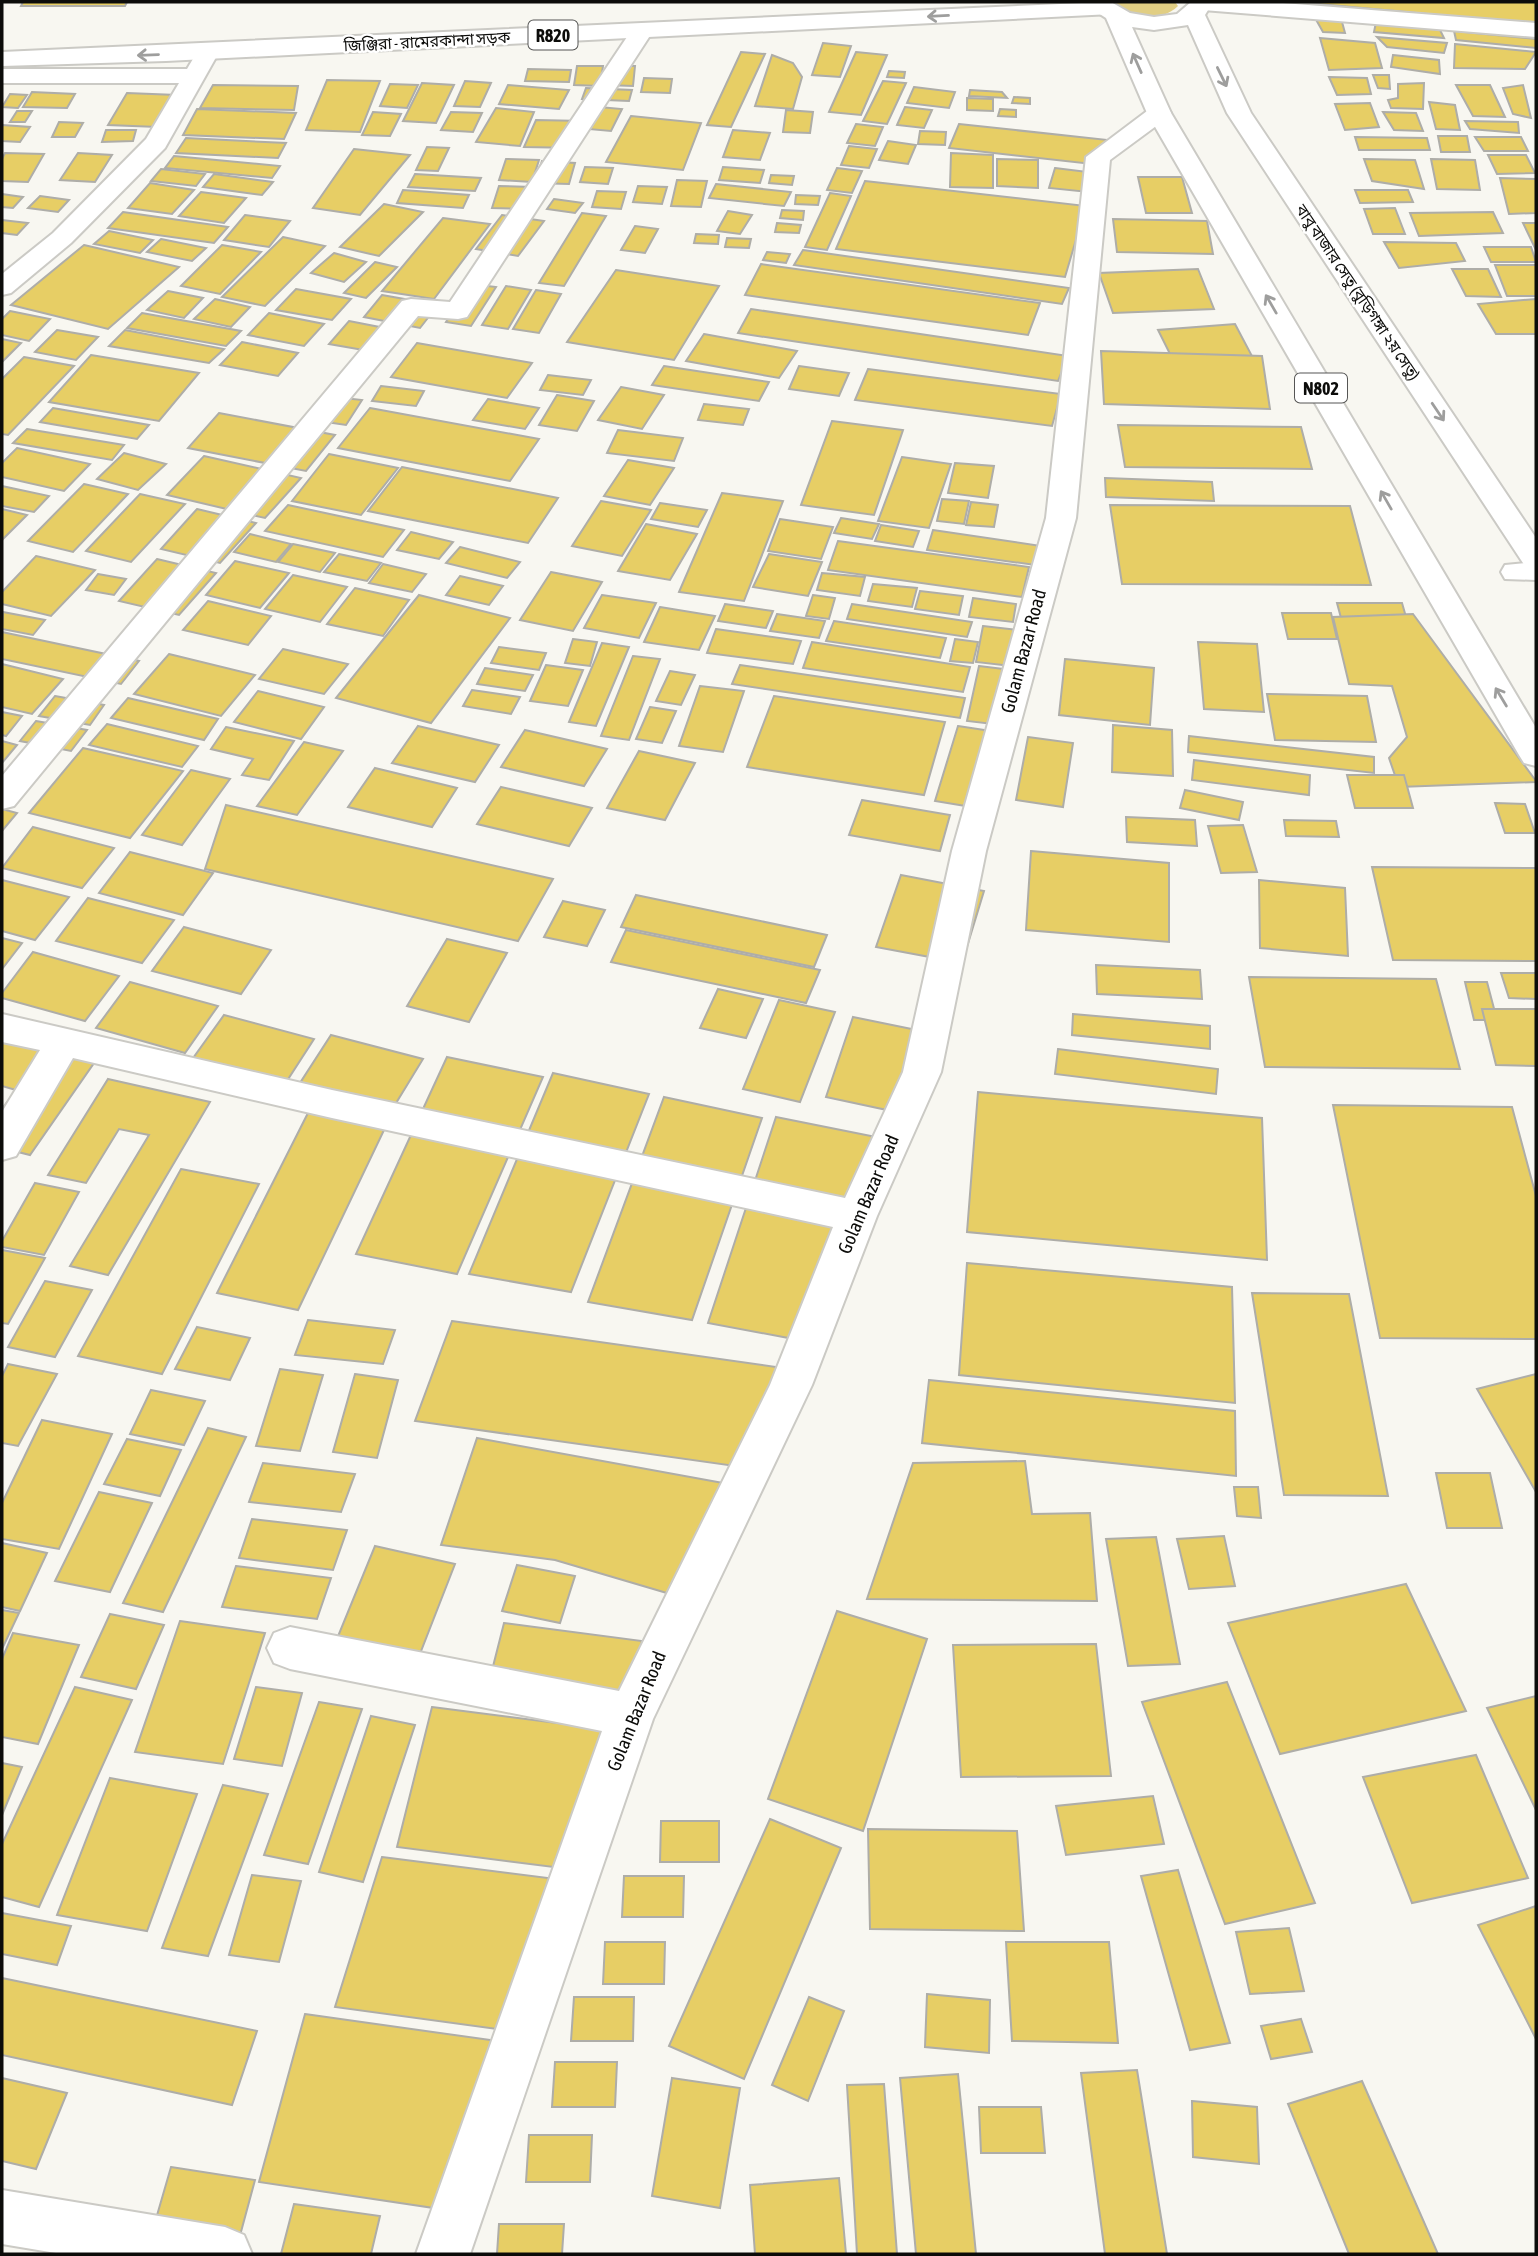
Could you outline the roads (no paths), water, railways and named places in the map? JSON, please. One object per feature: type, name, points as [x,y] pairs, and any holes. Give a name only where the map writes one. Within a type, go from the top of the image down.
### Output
[{"type":"main road","name":"জিঞ্জিরা - রামেরকান্দা সড়ক","points":[[2,43],[918,2]]},
{"type":"main road","name":"জিঞ্জিরা - রামেরকান্দা সড়ক","points":[[2,59],[208,52],[1106,9],[1153,23],[1172,22],[1200,6],[1536,30]]},
{"type":"main road","name":"বাবু বাজার সেতু (বুড়িগঙ্গা ২য় সেতু)","points":[[1200,6],[1239,113],[1529,568]]},
{"type":"main road","name":"N802","points":[[1106,9],[1159,113],[1536,755]]},
{"type":"main road","points":[[2,798],[411,307],[458,311],[642,31]]},
{"type":"main road","points":[[2,288],[62,238],[156,143],[208,52]]},
{"type":"main road","points":[[2,76],[193,76]]},
{"type":"main road","name":"Golam Bazar Road","points":[[443,2254],[631,1715],[791,1385],[857,1216],[922,1072],[969,850],[1061,518],[1098,157],[1159,113]]},
{"type":"main road","points":[[2,1028],[332,1104],[857,1216]]},
{"type":"main road","points":[[2,1145],[64,1042]]},
{"type":"main road","points":[[290,1648],[631,1715]]},
{"type":"main road","points":[[2,2217],[225,2254]]}]
